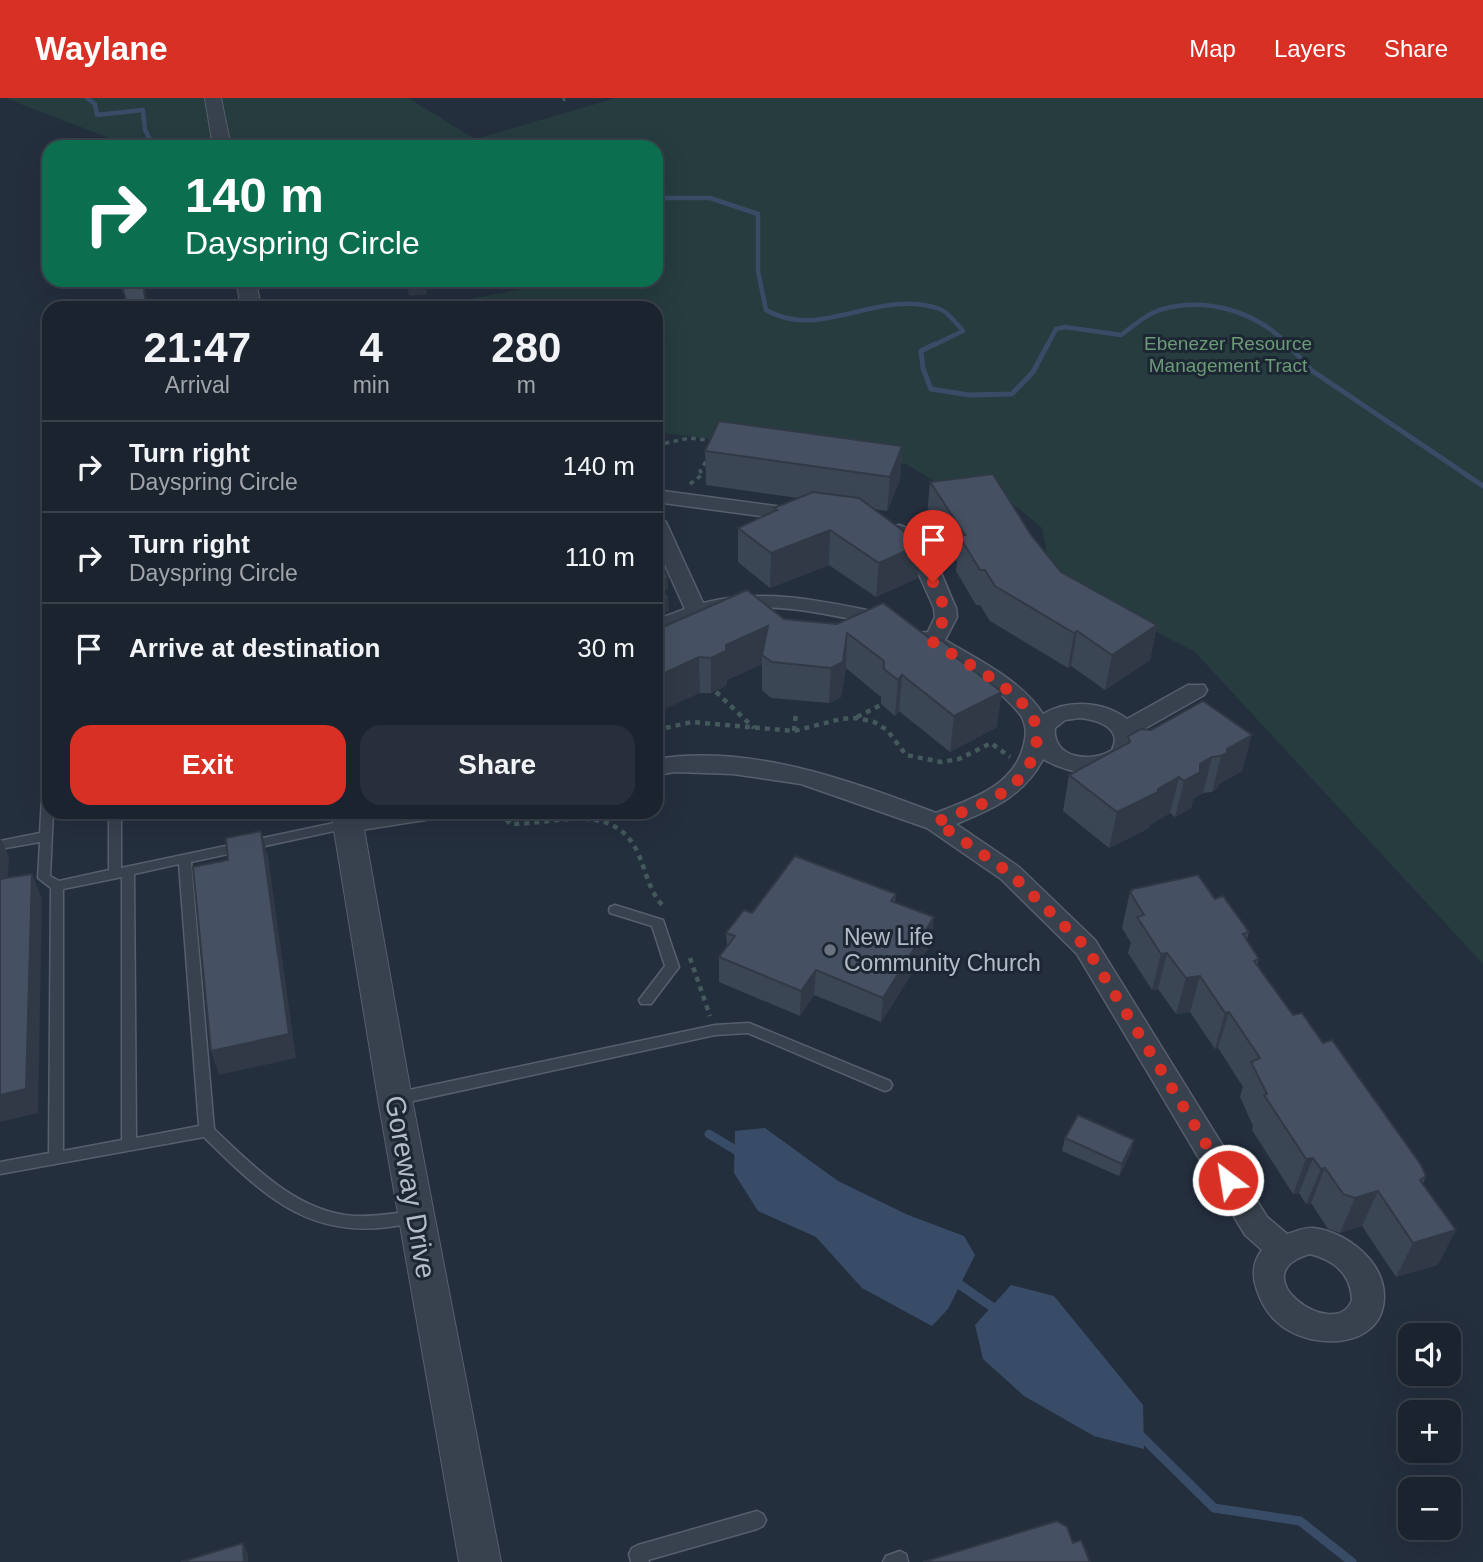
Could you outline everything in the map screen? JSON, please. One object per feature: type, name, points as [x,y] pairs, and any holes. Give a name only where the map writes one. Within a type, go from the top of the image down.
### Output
[{"type":"street","points":[[214,98],[221,140]]},
{"type":"street","points":[[663,497],[822,519]]},
{"type":"street","points":[[885,527],[905,533],[915,543],[942,601],[946,617],[933,642]]},
{"type":"street","points":[[663,537],[697,612]]},
{"type":"street","points":[[663,625],[708,608],[747,602],[785,612],[818,606],[890,621],[933,642],[1008,691],[1026,706],[1040,730],[1058,757],[1072,764],[1089,766],[1112,762],[1126,751],[1128,740],[1124,730],[1113,719],[1088,711],[1063,712],[1040,730],[1033,761],[1021,780],[984,803],[936,822]]},
{"type":"street","points":[[845,633],[856,625],[861,615]]},
{"type":"street","points":[[1124,730],[1196,690]]},
{"type":"street","points":[[663,767],[675,764],[733,765],[803,776],[936,822],[1010,873],[1086,947],[1256,1226],[1280,1248]]},
{"type":"street","name":"Goreway Drive","points":[[347,819],[416,1217],[480,1562]]},
{"type":"lane","points":[[47,819],[44,878],[57,886],[185,859],[343,819]]},
{"type":"lane","points":[[116,819],[122,872],[129,1145]]},
{"type":"lane","points":[[0,845],[46,836]]},
{"type":"lane","points":[[185,859],[208,1131],[249,1172],[309,1213],[354,1224],[416,1217]]},
{"type":"lane","points":[[56,1158],[57,886]]},
{"type":"lane","points":[[615,910],[658,923],[672,967],[646,1000]]},
{"type":"lane","points":[[395,1099],[715,1030],[749,1028],[771,1035],[885,1086]]},
{"type":"lane","points":[[0,1168],[208,1131]]},
{"type":"lane","points":[[640,1562],[638,1553],[757,1520]]},
{"type":"path","points":[[663,444],[690,438],[718,441],[700,471],[703,474],[688,485],[679,500]]},
{"type":"path","points":[[716,692],[755,729]]},
{"type":"path","points":[[663,729],[705,720],[755,729],[794,731],[854,718],[881,705]]},
{"type":"path","points":[[794,731],[796,713]]},
{"type":"path","points":[[854,718],[889,730],[898,738],[906,755],[924,762],[955,762],[991,743],[1027,770]]},
{"type":"path","points":[[506,819],[510,824],[527,825],[584,819]]},
{"type":"path","points":[[596,819],[621,829],[635,843],[654,901],[674,914]]},
{"type":"path","points":[[688,953],[715,1030]]},
{"type":"green space","name":"Ebenezer Resource Management Tract","points":[[5,98],[408,98],[475,139],[616,98],[1483,98],[1483,964],[1195,652],[1052,577],[1042,528],[978,475],[946,488],[906,464],[663,433],[663,301],[460,301],[531,287],[663,287],[663,140],[114,140]]},
{"type":"water","points":[[765,1128],[838,1181],[908,1215],[964,1236],[975,1255],[948,1309],[932,1326],[862,1288],[816,1237],[758,1211],[734,1173],[735,1131]]},
{"type":"water","points":[[1011,1285],[1054,1296],[1143,1405],[1144,1449],[1094,1436],[1024,1396],[983,1359],[975,1325]]},
{"type":"building","points":[[122,287],[144,287],[145,301],[126,301]]},
{"type":"building","points":[[719,421],[902,446],[890,477],[705,451]]},
{"type":"building","points":[[993,474],[1031,535],[1061,572],[1157,625],[1112,655],[1077,631],[1074,633],[995,586],[985,570],[980,570],[959,536],[965,535],[930,482]]},
{"type":"building","points":[[813,492],[859,498],[921,544],[879,563],[830,530],[771,553],[738,528],[777,510],[774,508]]},
{"type":"building","points":[[747,590],[784,619],[837,624],[883,603],[932,640],[941,640],[954,650],[953,655],[1002,692],[954,716],[902,675],[898,680],[884,669],[884,661],[847,633],[843,662],[831,668],[772,662],[762,655],[768,626],[726,645],[726,651],[711,658],[699,657],[663,674],[663,627]]},
{"type":"building","points":[[1203,701],[1252,735],[1227,749],[1227,753],[1200,764],[1200,772],[1184,781],[1179,777],[1158,789],[1158,792],[1117,812],[1069,775],[1130,742],[1128,736],[1141,729],[1151,730]]},
{"type":"building","points":[[261,831],[289,1034],[211,1051],[193,867],[228,860],[226,838]]},
{"type":"building","name":"New Life Community Church","points":[[795,856],[896,894],[891,901],[934,917],[883,998],[816,970],[801,991],[719,957],[735,936],[726,933],[744,910],[752,913]]},
{"type":"building","points":[[32,874],[26,1089],[0,1095],[0,879]]},
{"type":"building","points":[[1198,875],[1215,899],[1223,896],[1249,932],[1243,934],[1259,959],[1254,961],[1293,1015],[1302,1013],[1323,1043],[1332,1040],[1421,1165],[1426,1176],[1420,1180],[1456,1230],[1413,1243],[1378,1191],[1355,1198],[1343,1194],[1325,1168],[1321,1169],[1313,1158],[1306,1159],[1264,1095],[1267,1094],[1251,1062],[1260,1058],[1229,1012],[1225,1013],[1200,976],[1186,978],[1167,953],[1161,954],[1137,917],[1144,915],[1130,892],[1133,889]]},
{"type":"building","points":[[1078,1115],[1134,1140],[1122,1164],[1065,1138]]},
{"type":"building","points":[[1057,1521],[1067,1527],[1073,1543],[1081,1540],[1090,1562],[923,1562]]},
{"type":"building","points":[[243,1543],[244,1562],[181,1562]]},
{"type":"waterway","points":[[87,98],[95,104],[97,115],[143,110],[145,130],[150,140]]},
{"type":"waterway","points":[[663,197],[710,198],[758,214],[758,271],[766,310],[787,318],[808,320],[894,304],[917,304],[940,309],[963,331],[932,346]]},
{"type":"waterway","points":[[1047,346],[1056,329],[1065,327],[1121,335],[1157,311],[1197,305],[1214,306],[1247,316],[1263,324],[1289,346]]},
{"type":"waterway","points":[[935,344],[921,351],[923,368],[931,389],[969,395],[1012,394],[1033,372],[1048,344]]},
{"type":"waterway","points":[[1288,344],[1311,370],[1483,486]]},
{"type":"waterway","points":[[709,1134],[742,1154]]},
{"type":"waterway","points":[[953,1280],[998,1311]]},
{"type":"waterway","points":[[1139,1434],[1214,1508],[1300,1521],[1352,1562]]},
{"type":"place","name":"New Life Community Church","points":[[830,950]]},
{"type":"route","points":[[933,582],[945,608],[946,617],[933,642],[1008,691],[1026,706],[1035,720],[1038,736],[1033,761],[1021,780],[984,803],[936,822],[1010,873],[1086,947],[1228,1180]]}]
